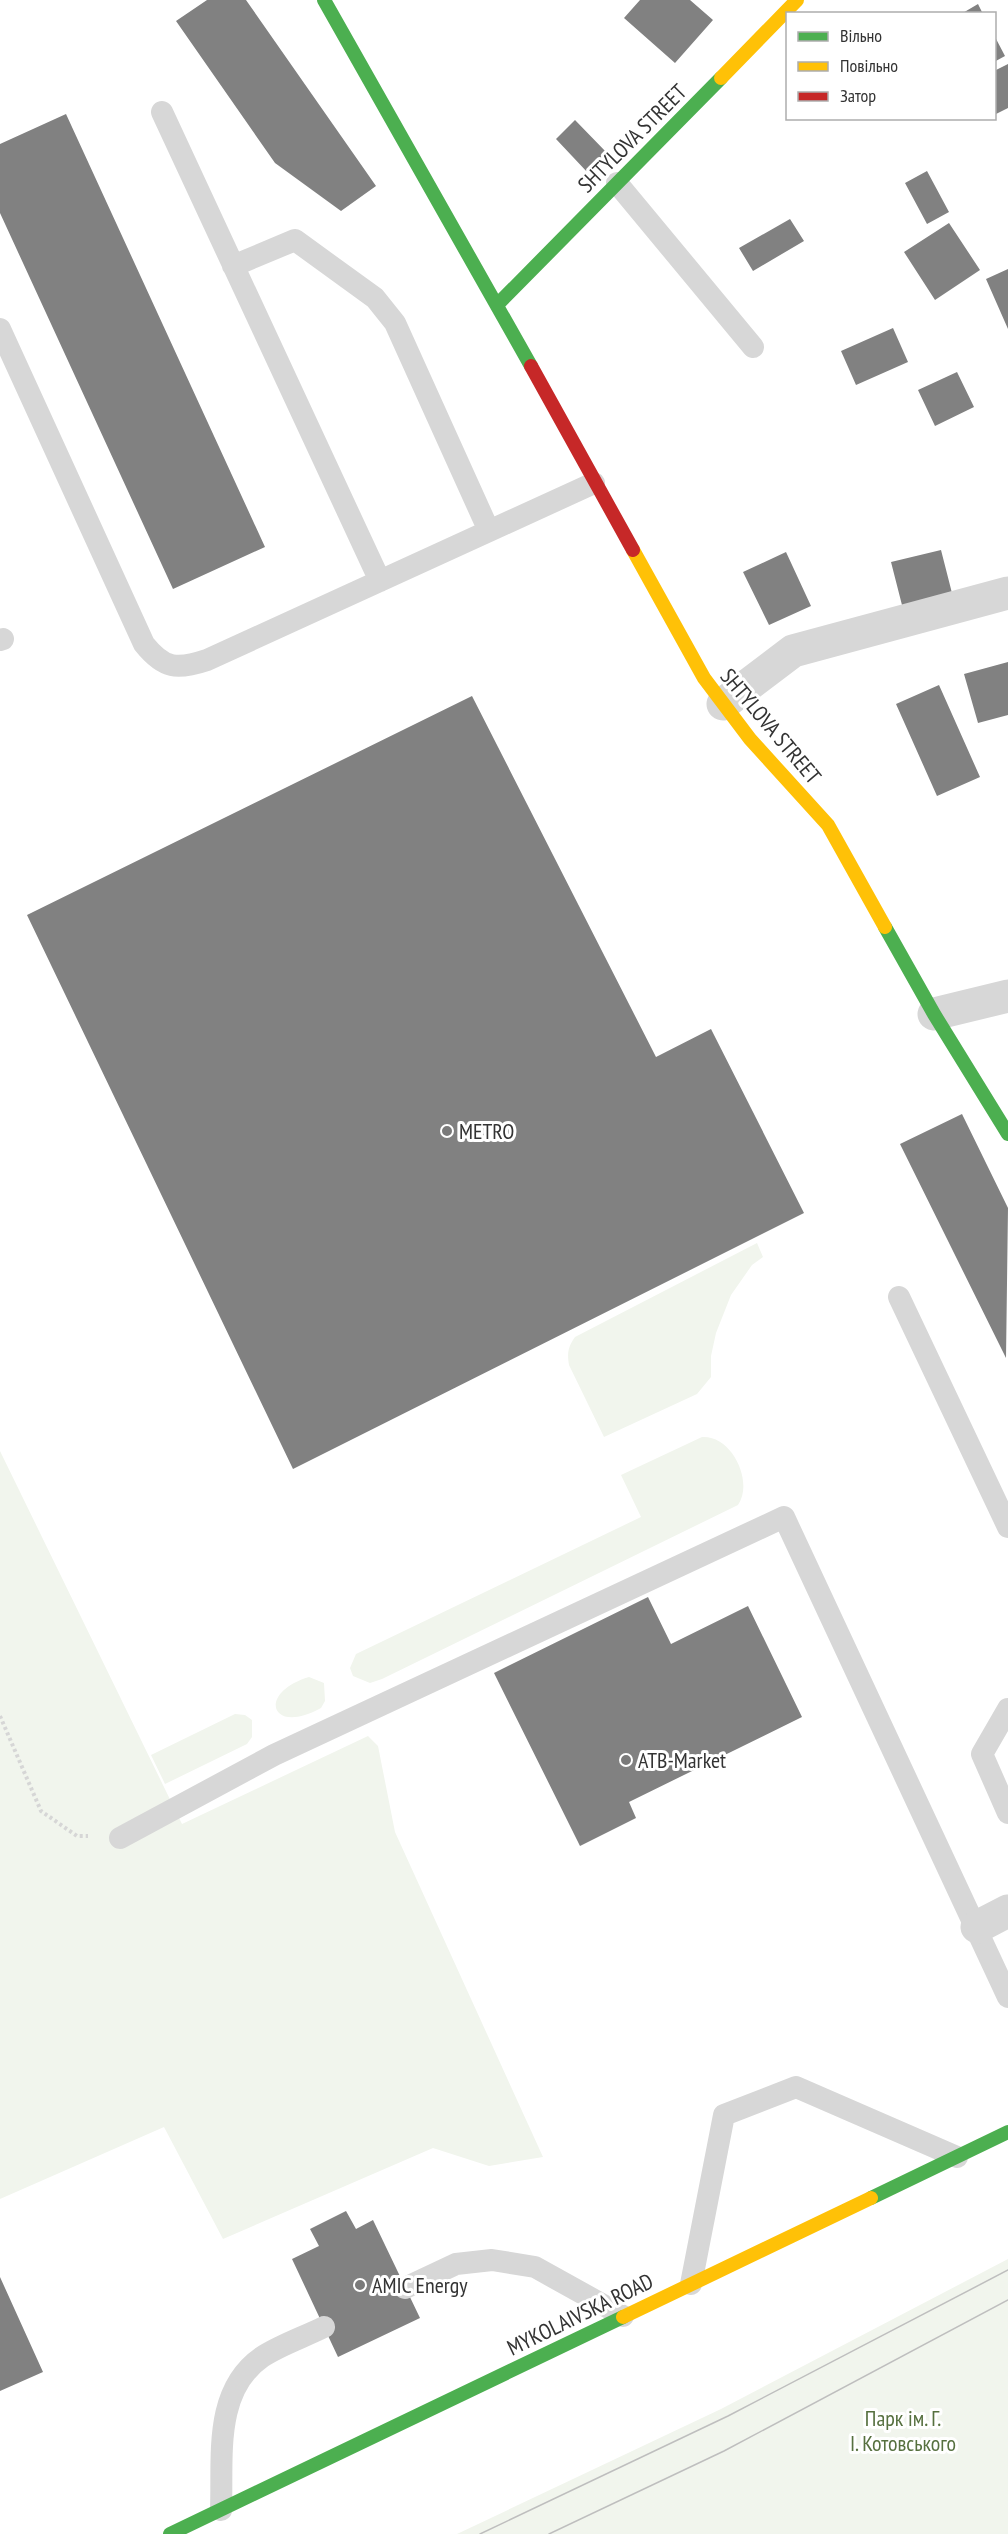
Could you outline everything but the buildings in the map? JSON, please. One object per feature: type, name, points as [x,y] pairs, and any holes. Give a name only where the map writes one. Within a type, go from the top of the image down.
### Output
[{"type":"street","name":"SHTYLOVA STREET","points":[[324,0],[497,304],[594,483],[704,678],[750,739],[828,825],[934,1014],[1008,1134]]},
{"type":"street","name":"SHTYLOVA STREET","points":[[497,304],[797,0]]},
{"type":"street","points":[[723,704],[793,651],[1008,592]]},
{"type":"street","points":[[934,1014],[1008,996]]},
{"type":"street","points":[[977,1927],[1008,1911]]},
{"type":"street","name":"MYKOLAIVSKA ROAD","points":[[170,2534],[1008,2132]]},
{"type":"lane","points":[[162,112],[380,581]]},
{"type":"lane","points":[[617,183],[753,346]]},
{"type":"lane","points":[[233,266],[295,240],[375,297],[395,323],[489,531]]},
{"type":"lane","points":[[0,329],[144,644],[155,658],[170,666],[189,667],[594,483]]},
{"type":"lane","points":[[899,1298],[1008,1527]]},
{"type":"lane","points":[[120,1838],[274,1755],[784,1517],[1008,1997]]},
{"type":"lane","points":[[1008,1709],[982,1754],[1008,1813]]},
{"type":"lane","points":[[691,2284],[724,2115],[796,2087],[957,2157]]},
{"type":"lane","points":[[405,2288],[456,2264],[492,2260],[535,2266],[623,2316]]},
{"type":"lane","points":[[221,2510],[224,2414],[237,2381],[262,2358],[324,2328]]},
{"type":"path","points":[[0,1716],[41,1811],[77,1836],[120,1838]]},
{"type":"green space","points":[[757,1243],[763,1257],[752,1265],[731,1295],[716,1333],[711,1356],[711,1377],[697,1394],[604,1437],[569,1365],[569,1350],[575,1337]]},
{"type":"green space","points":[[702,1437],[713,1438],[723,1444],[737,1462],[742,1473],[743,1484],[738,1505],[382,1679],[370,1683],[353,1676],[350,1668],[356,1654],[641,1517],[621,1475]]},
{"type":"green space","points":[[0,1451],[182,1824],[368,1736],[378,1746],[395,1832],[543,2157],[489,2166],[433,2148],[223,2239],[164,2127],[0,2199]]},
{"type":"green space","points":[[309,1677],[324,1683],[325,1701],[321,1708],[304,1715],[291,1717],[281,1715],[276,1709],[276,1701],[281,1693],[292,1684]]},
{"type":"green space","points":[[235,1714],[245,1715],[252,1720],[252,1737],[247,1744],[165,1784],[151,1755]]},
{"type":"green space","name":"Парк ім. Г. І. Котовського","points":[[1008,2259],[1008,2534],[457,2534],[721,2409]]},
{"type":"tram line","points":[[480,2534],[728,2416],[1008,2270]]},
{"type":"tram line","points":[[549,2534],[724,2451],[1008,2300]]},
{"type":"traffic: fast","points":[[324,0],[531,366]]},
{"type":"traffic: fast","points":[[497,305],[721,78]]},
{"type":"traffic: fast","points":[[885,927],[934,1014],[1008,1134]]},
{"type":"traffic: fast","points":[[871,2198],[1008,2132]]},
{"type":"traffic: fast","points":[[170,2534],[623,2317]]},
{"type":"traffic: slow","points":[[721,78],[797,0]]},
{"type":"traffic: slow","points":[[633,550],[704,678],[750,739],[828,825],[885,927]]},
{"type":"traffic: slow","points":[[623,2317],[871,2198]]},
{"type":"traffic: jam","points":[[531,366],[633,550]]},
{"type":"place","name":"METRO","points":[[447,1131]]},
{"type":"place","name":"ATB-Market","points":[[626,1760]]},
{"type":"place","name":"AMIC Energy","points":[[360,2285]]}]
